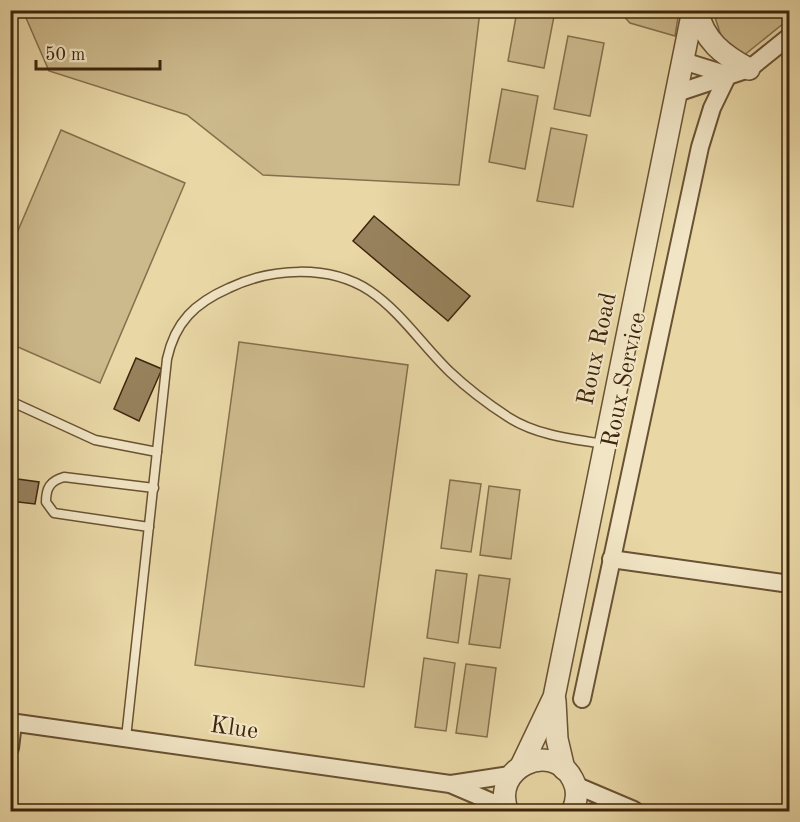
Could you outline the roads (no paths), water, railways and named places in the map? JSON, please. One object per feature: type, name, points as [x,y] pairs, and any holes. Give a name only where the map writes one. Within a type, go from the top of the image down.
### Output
[{"type":"street","name":"Roux Road","points":[[572,812],[576,796],[557,739],[555,698],[604,445],[695,10]]},
{"type":"street","points":[[695,10],[714,46],[749,69]]},
{"type":"street","points":[[677,93],[749,69],[789,36]]},
{"type":"street","points":[[683,61],[728,75]]},
{"type":"street","name":"Roux Service","points":[[582,699],[700,147],[712,108],[728,75]]},
{"type":"street","points":[[611,559],[789,584]]},
{"type":"street","name":"Roux Road","points":[[507,810],[504,791],[555,698]]},
{"type":"street","points":[[10,747],[12,722]]},
{"type":"street","name":"Klue","points":[[12,722],[450,784],[507,810]]},
{"type":"street","points":[[516,770],[546,760],[570,777],[639,811]]},
{"type":"street","name":"Klue","points":[[450,784],[516,770]]},
{"type":"street","points":[[593,812],[639,811]]},
{"type":"lane","points":[[126,738],[166,359],[170,344],[184,318],[195,306],[244,281],[272,274],[300,272],[346,280],[369,290],[392,309],[451,372],[508,417],[541,432],[604,445]]},
{"type":"lane","points":[[10,401],[96,440],[157,452]]},
{"type":"lane","points":[[149,527],[54,513],[46,502],[46,492],[51,482],[64,477],[154,488]]}]
